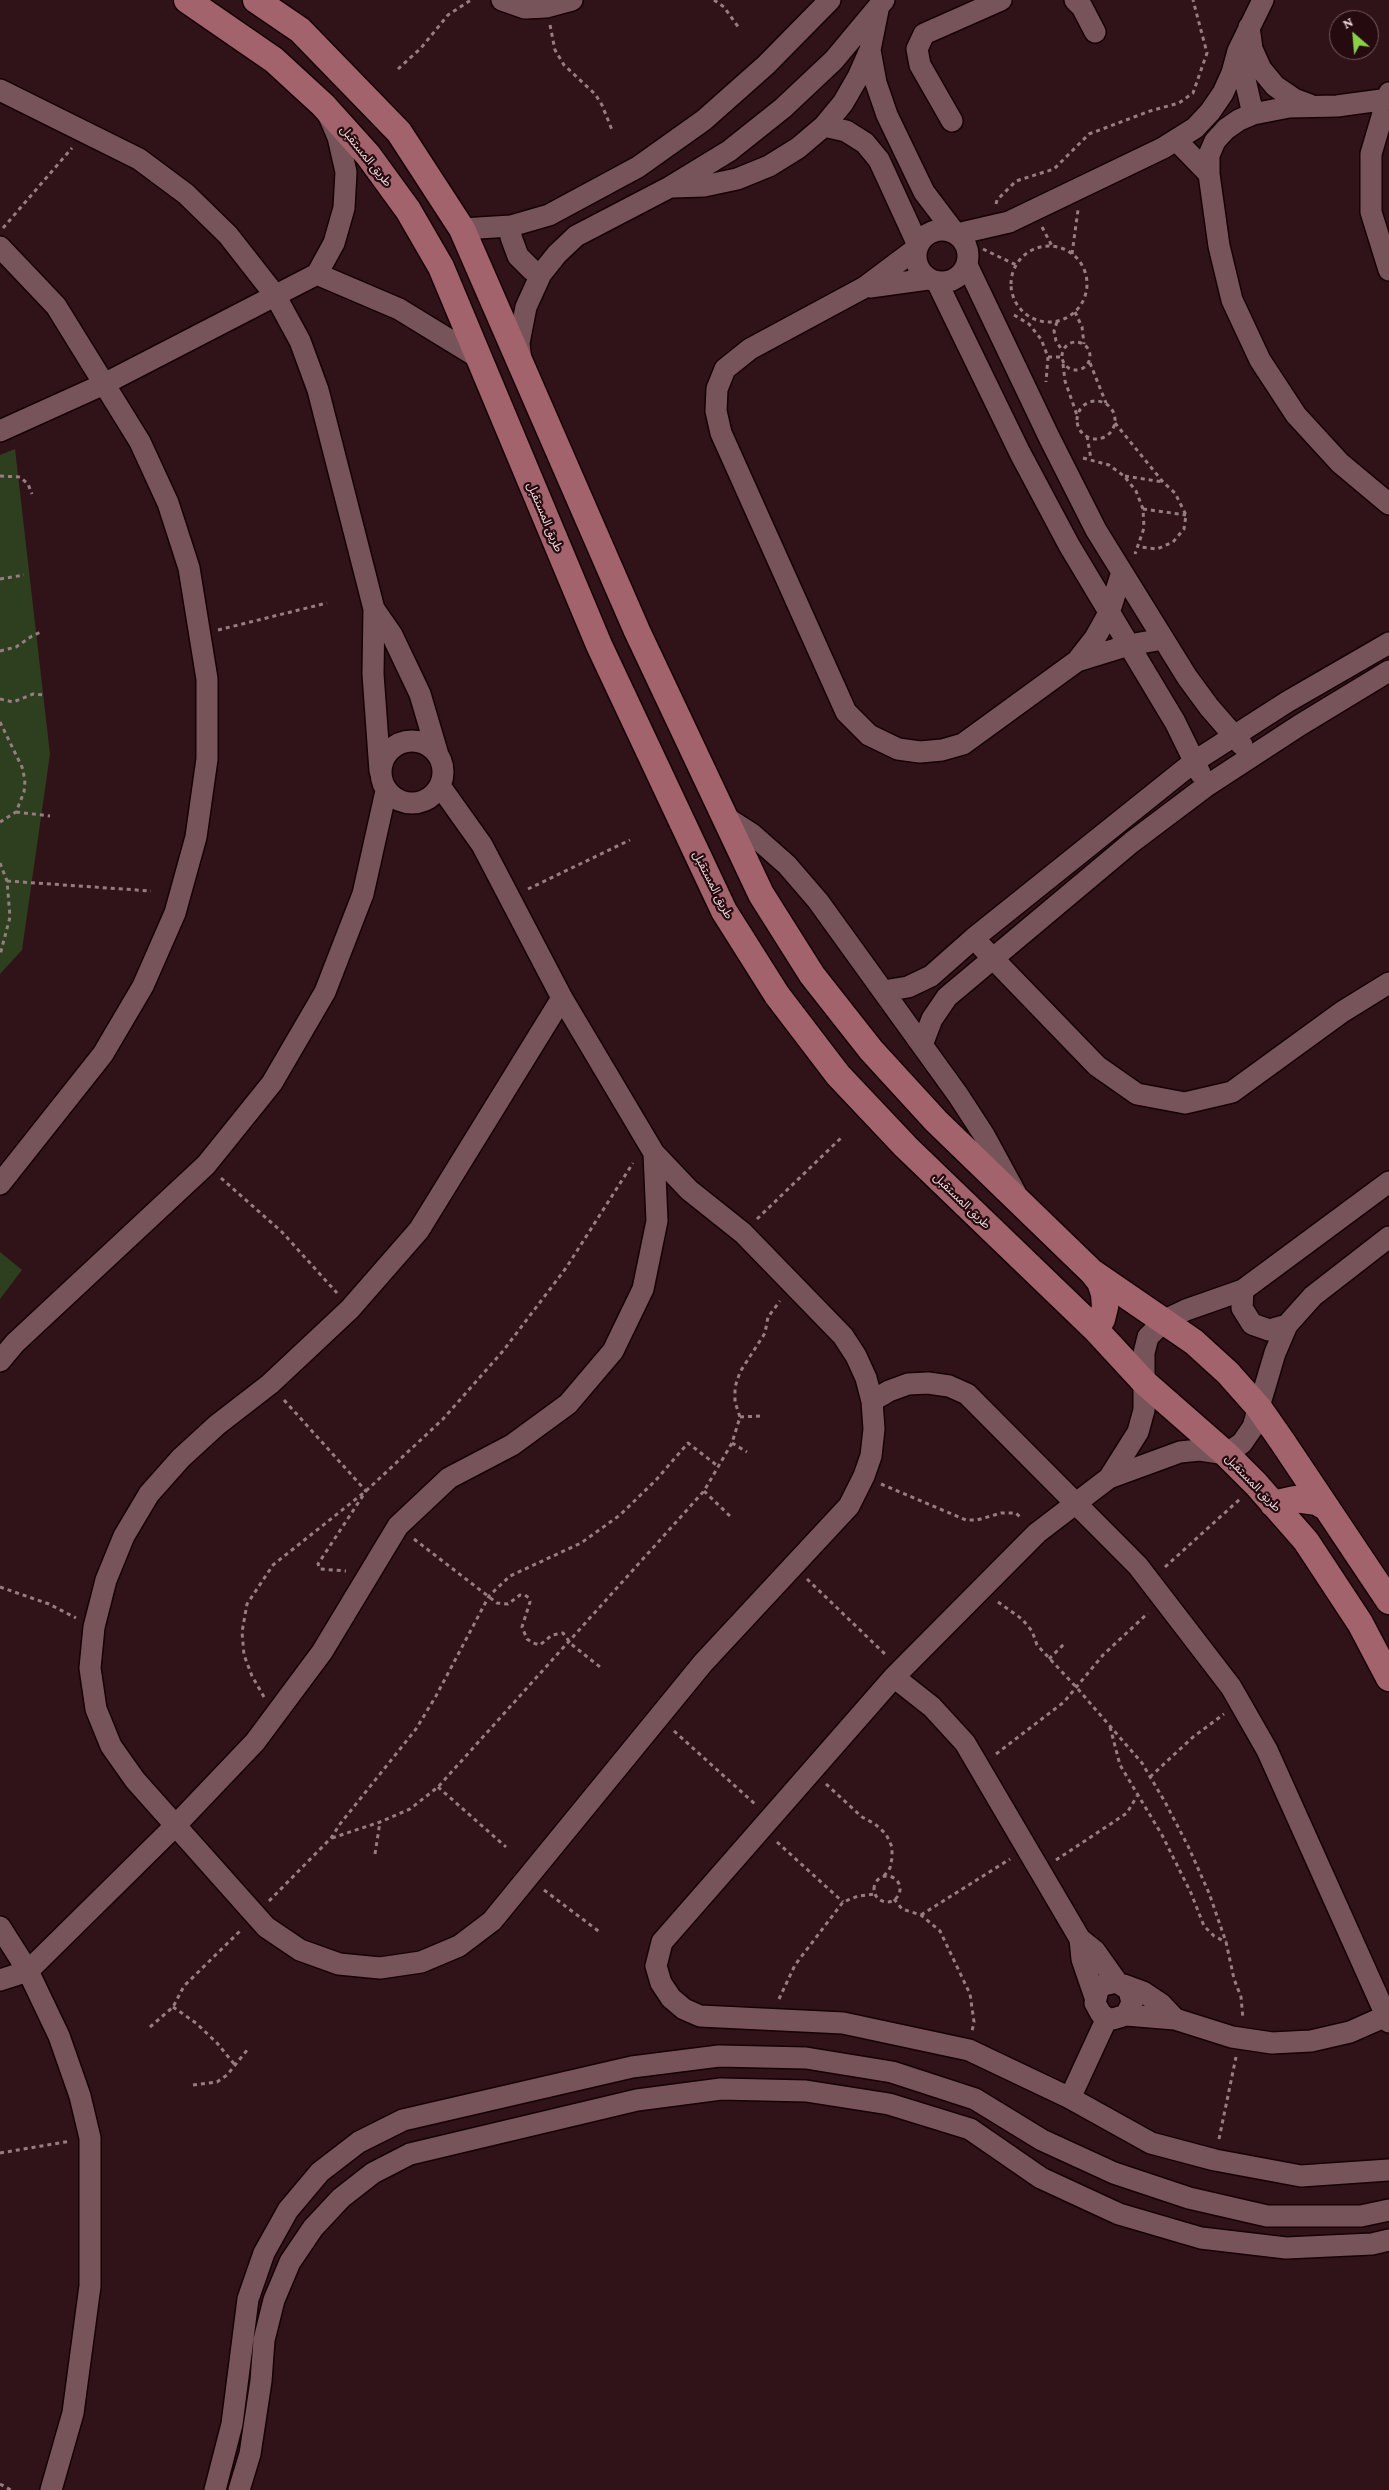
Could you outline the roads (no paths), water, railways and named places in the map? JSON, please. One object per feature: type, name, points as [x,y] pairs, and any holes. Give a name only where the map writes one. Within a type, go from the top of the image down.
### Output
[{"type":"main road","name":"طريق المستقبل","points":[[187,0],[220,10],[323,105],[368,155],[408,210],[441,267],[599,645],[724,911],[778,995],[838,1074],[906,1147],[1096,1330],[1145,1383],[1226,1454],[1256,1484],[1306,1541],[1360,1623],[1389,1678]]},
{"type":"main road","points":[[256,0],[300,30],[399,132],[462,229],[637,631],[761,894],[812,975],[870,1050],[936,1121],[1092,1272],[1100,1282],[1104,1294],[1105,1307],[1102,1319],[1096,1330]]},
{"type":"main road","points":[[599,645],[616,648],[632,639],[637,631]]},
{"type":"main road","points":[[622,694],[632,680],[649,674],[658,675]]},
{"type":"main road","points":[[1092,1272],[1165,1320],[1194,1342],[1228,1373],[1259,1408],[1389,1601]]},
{"type":"main road","points":[[1273,1504],[1295,1498],[1311,1501],[1327,1508]]},
{"type":"street","points":[[502,0],[526,8],[546,7],[572,0]]},
{"type":"street","points":[[462,229],[511,226],[549,215],[638,167],[710,114],[766,65],[830,0]]},
{"type":"street","points":[[952,121],[920,65],[917,49],[924,34],[1001,0]]},
{"type":"street","points":[[1075,0],[1082,7],[1095,32]]},
{"type":"street","points":[[1122,572],[1109,613],[1095,638],[1078,661],[963,744],[942,750],[920,752],[898,749],[869,735],[846,712],[721,433],[716,412],[717,389],[725,368],[750,349],[865,288],[917,246],[929,232],[938,230],[956,233],[1001,224],[1081,188],[1177,141],[1195,128],[1210,112],[1223,93],[1232,73],[1238,51],[1263,0]]},
{"type":"street","points":[[670,187],[704,186],[737,179],[769,166],[824,126],[843,102],[858,77],[870,50],[881,4]]},
{"type":"street","points":[[521,364],[520,343],[526,307],[541,274],[557,254],[576,236],[670,187],[729,151],[783,108],[834,60],[881,4]]},
{"type":"street","points":[[1249,27],[1252,49],[1261,69],[1275,86],[1294,99],[1315,107]]},
{"type":"street","points":[[870,50],[876,83],[887,115],[924,192],[967,247],[1060,460],[1096,530],[1186,677],[1233,736],[1253,756]]},
{"type":"street","points":[[1238,51],[1253,114]]},
{"type":"street","points":[[0,90],[139,159],[186,194],[228,235],[275,295],[300,341],[318,390],[374,609],[372,674],[383,781],[394,798],[404,803],[414,804],[425,801],[440,786],[443,776],[443,765],[438,755],[420,694],[396,643],[374,609]]},
{"type":"street","points":[[1389,270],[1371,212],[1371,154],[1388,97],[1337,106],[1272,109],[1238,120],[1215,141],[1209,155],[1209,174],[1219,246],[1232,300],[1260,360],[1296,415],[1340,463],[1389,504]]},
{"type":"street","points":[[0,431],[104,384],[317,274],[337,234],[344,208],[346,172],[338,137],[323,105]]},
{"type":"street","points":[[824,126],[846,131],[865,144],[879,160],[917,246],[917,266],[933,280],[1069,546],[1175,722],[1195,761],[1205,787]]},
{"type":"street","points":[[1177,141],[1209,174]]},
{"type":"street","points":[[865,288],[933,280],[952,280],[958,277],[1001,224]]},
{"type":"street","points":[[511,226],[511,236],[518,256],[528,267],[541,274]]},
{"type":"street","points":[[0,247],[56,306],[140,442],[168,503],[189,568],[207,680],[207,759],[196,837],[175,914],[143,986],[103,1054],[0,1184]]},
{"type":"street","points":[[317,274],[399,309],[479,358]]},
{"type":"street","points":[[1078,661],[1163,638]]},
{"type":"street","points":[[883,992],[908,987],[931,976],[974,938],[1195,761],[1287,702],[1389,643]]},
{"type":"street","points":[[922,1045],[932,1019],[947,997],[1132,842],[1205,787],[1389,672]]},
{"type":"street","points":[[0,1361],[8,1338],[206,1165],[272,1083],[325,992],[363,894],[387,753],[404,742],[423,743],[438,755]]},
{"type":"street","points":[[440,786],[482,845],[562,998],[651,1147],[689,1190],[743,1233],[842,1336],[856,1356],[866,1378],[872,1401],[874,1429],[871,1456],[864,1476],[849,1506],[703,1664],[492,1920],[459,1946],[421,1962],[380,1968],[339,1964],[300,1950],[266,1927],[175,1826],[136,1780],[111,1746],[96,1708],[92,1684],[90,1668],[94,1627],[106,1580],[121,1545],[150,1494],[181,1458],[217,1426],[270,1384],[350,1309],[419,1230],[562,998]]},
{"type":"street","points":[[724,816],[752,834],[787,865],[818,901],[922,1045],[984,1135],[1019,1201]]},
{"type":"street","points":[[974,938],[1097,1066],[1137,1094],[1185,1103],[1232,1092],[1342,1012],[1389,983]]},
{"type":"street","points":[[0,1980],[28,1971],[175,1826],[255,1742],[276,1717],[322,1652],[398,1526],[450,1478],[512,1444],[568,1404],[613,1351],[643,1289],[657,1221],[651,1147]]},
{"type":"street","points":[[1109,1478],[1138,1432],[1144,1410],[1144,1353],[1148,1337],[1165,1320],[1186,1310],[1243,1290],[1389,1182]]},
{"type":"street","points":[[1389,1237],[1313,1296],[1287,1325],[1275,1352],[1253,1427],[1242,1442],[1226,1454],[1200,1450],[1180,1452],[1109,1478],[1037,1533],[897,1674],[662,1942],[656,1966],[661,1983],[670,1998],[684,2009],[700,2016],[843,2023],[969,2050],[1070,2098],[1151,2143],[1215,2160],[1300,2176],[1389,2170]]},
{"type":"street","points":[[1243,1290],[1242,1308],[1252,1324],[1269,1330],[1287,1325]]},
{"type":"street","points":[[872,1401],[889,1390],[908,1384],[928,1383],[942,1385],[967,1394],[1138,1566],[1222,1674],[1267,1750],[1388,2019],[1350,2032],[1311,2041],[1272,2043],[1240,2038],[1174,2018],[1116,2016],[1097,2010],[1096,1997],[1082,1959],[1080,1939]]},
{"type":"street","points":[[897,1674],[965,1742],[1080,1939],[1095,1951],[1121,1984],[1129,1990],[1132,2003],[1116,2016],[1070,2098]]},
{"type":"street","points":[[0,1927],[28,1971],[59,2036],[80,2096],[90,2138],[90,2286],[73,2413],[51,2490]]},
{"type":"street","points":[[1096,1997],[1103,1986],[1121,1984],[1144,1992],[1161,2004],[1174,2018]]},
{"type":"street","points":[[215,2490],[232,2424],[248,2300],[264,2253],[288,2210],[320,2172],[359,2142],[403,2120],[632,2067],[719,2056],[806,2058],[892,2072],[975,2099],[1042,2140],[1114,2174],[1189,2198],[1267,2216],[1361,2216],[1389,2210]]},
{"type":"street","points":[[240,2490],[250,2454],[261,2381],[264,2340],[274,2300],[290,2262],[313,2228],[341,2198],[373,2173],[410,2154],[637,2100],[730,2090],[806,2091],[890,2104],[970,2129],[1041,2178],[1118,2214],[1201,2238],[1286,2248],[1372,2244],[1389,2240]]}]
